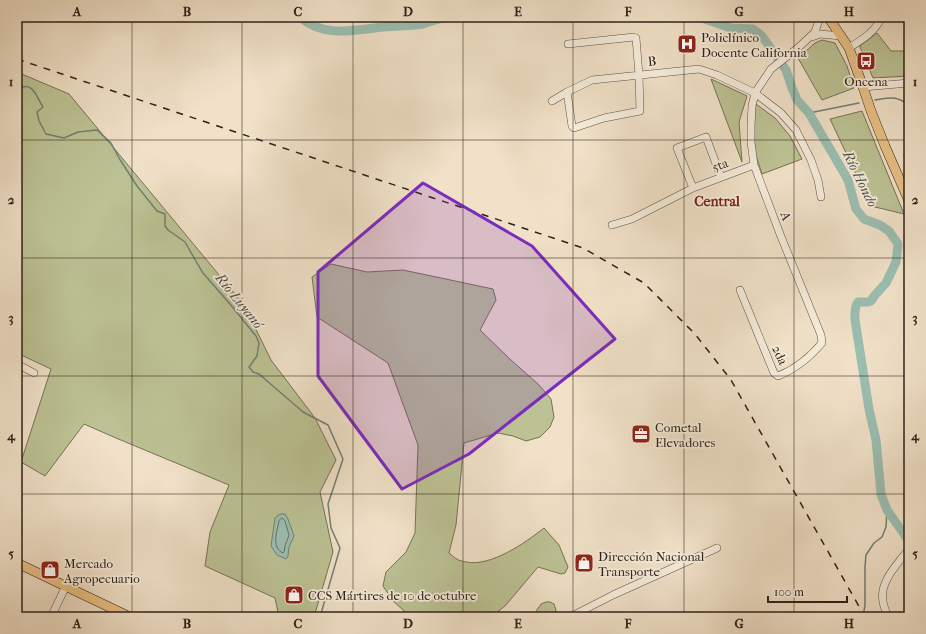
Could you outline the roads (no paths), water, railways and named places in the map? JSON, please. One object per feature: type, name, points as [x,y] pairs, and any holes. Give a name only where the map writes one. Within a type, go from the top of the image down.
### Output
[{"type":"main road","points":[[828,17],[849,48],[871,111],[909,201]]},
{"type":"main road","points":[[17,562],[130,617]]},
{"type":"street","points":[[755,93],[771,69],[810,38],[815,32],[820,17]]},
{"type":"street","points":[[849,48],[871,33],[876,28],[882,17]]},
{"type":"street","points":[[810,38],[820,34],[841,36]]},
{"type":"street","points":[[567,92],[572,126],[574,128],[604,118],[640,111],[636,38],[568,44]]},
{"type":"street","name":"B","points":[[552,101],[592,80],[699,69],[717,75],[755,93],[781,113],[796,130],[811,160],[818,180],[821,197]]},
{"type":"street","points":[[864,90],[909,83]]},
{"type":"street","name":"A","points":[[755,93],[750,126],[754,165],[821,335],[822,343]]},
{"type":"street","points":[[693,188],[677,148],[706,137],[721,177]]},
{"type":"street","name":"5ta","points":[[612,225],[632,219],[693,188],[754,165]]},
{"type":"street","name":"2da","points":[[740,290],[774,374],[778,376],[800,364],[822,343]]},
{"type":"street","points":[[17,364],[34,373]]},
{"type":"street","points":[[570,617],[613,595],[717,548]]},
{"type":"street","points":[[888,617],[882,601],[883,589],[888,576],[908,550]]},
{"type":"street","points":[[51,617],[66,586]]},
{"type":"water","points":[[280,514],[285,514],[294,536],[286,559],[277,555],[271,546],[275,518]]},
{"type":"waterway","name":"Río Hondo","points":[[300,17],[309,24],[319,28],[340,31],[418,25],[450,17]]},
{"type":"waterway","name":"Río Hondo","points":[[699,17],[731,28],[753,29],[762,36],[786,70],[797,100],[809,113],[848,180],[856,209],[864,219],[880,225],[889,231],[898,244],[896,262],[886,283],[871,301],[858,302],[855,308],[855,320],[869,409],[876,440],[881,494],[887,510],[909,541]]},
{"type":"waterway","name":"Río Luyanó","points":[[17,90],[22,87],[27,87],[36,94],[43,107],[37,112],[39,121],[46,134],[64,138],[78,132],[97,130],[111,143],[137,186],[157,211],[165,214],[165,226],[168,230],[185,242],[203,273],[256,336],[259,343],[257,356],[249,367],[253,372],[259,374],[303,412],[328,425],[343,459],[328,504],[331,528],[340,548],[320,617]]},
{"type":"waterway","points":[[875,100],[893,98],[901,100],[909,106]]},
{"type":"waterway","points":[[809,113],[859,103]]},
{"type":"waterway","points":[[863,617],[865,605],[866,555],[874,543],[882,537],[886,527],[887,510]]},
{"type":"railway","points":[[17,59],[583,248],[644,283],[695,334],[731,380],[865,617]]},
{"type":"place","name":"Policlínico Docente California","points":[[687,44]]},
{"type":"place","name":"Oncena","points":[[866,61]]},
{"type":"place","name":"Cometal Elevadores","points":[[641,434]]},
{"type":"place","name":"Dirección Nacional Transporte","points":[[584,563]]},
{"type":"place","name":"Mercado Agropecuario","points":[[50,570]]},
{"type":"place","name":"CCS Mártires de 10 de octubre","points":[[294,595]]},
{"type":"district","name":"Central","points":[[717,201]]}]
